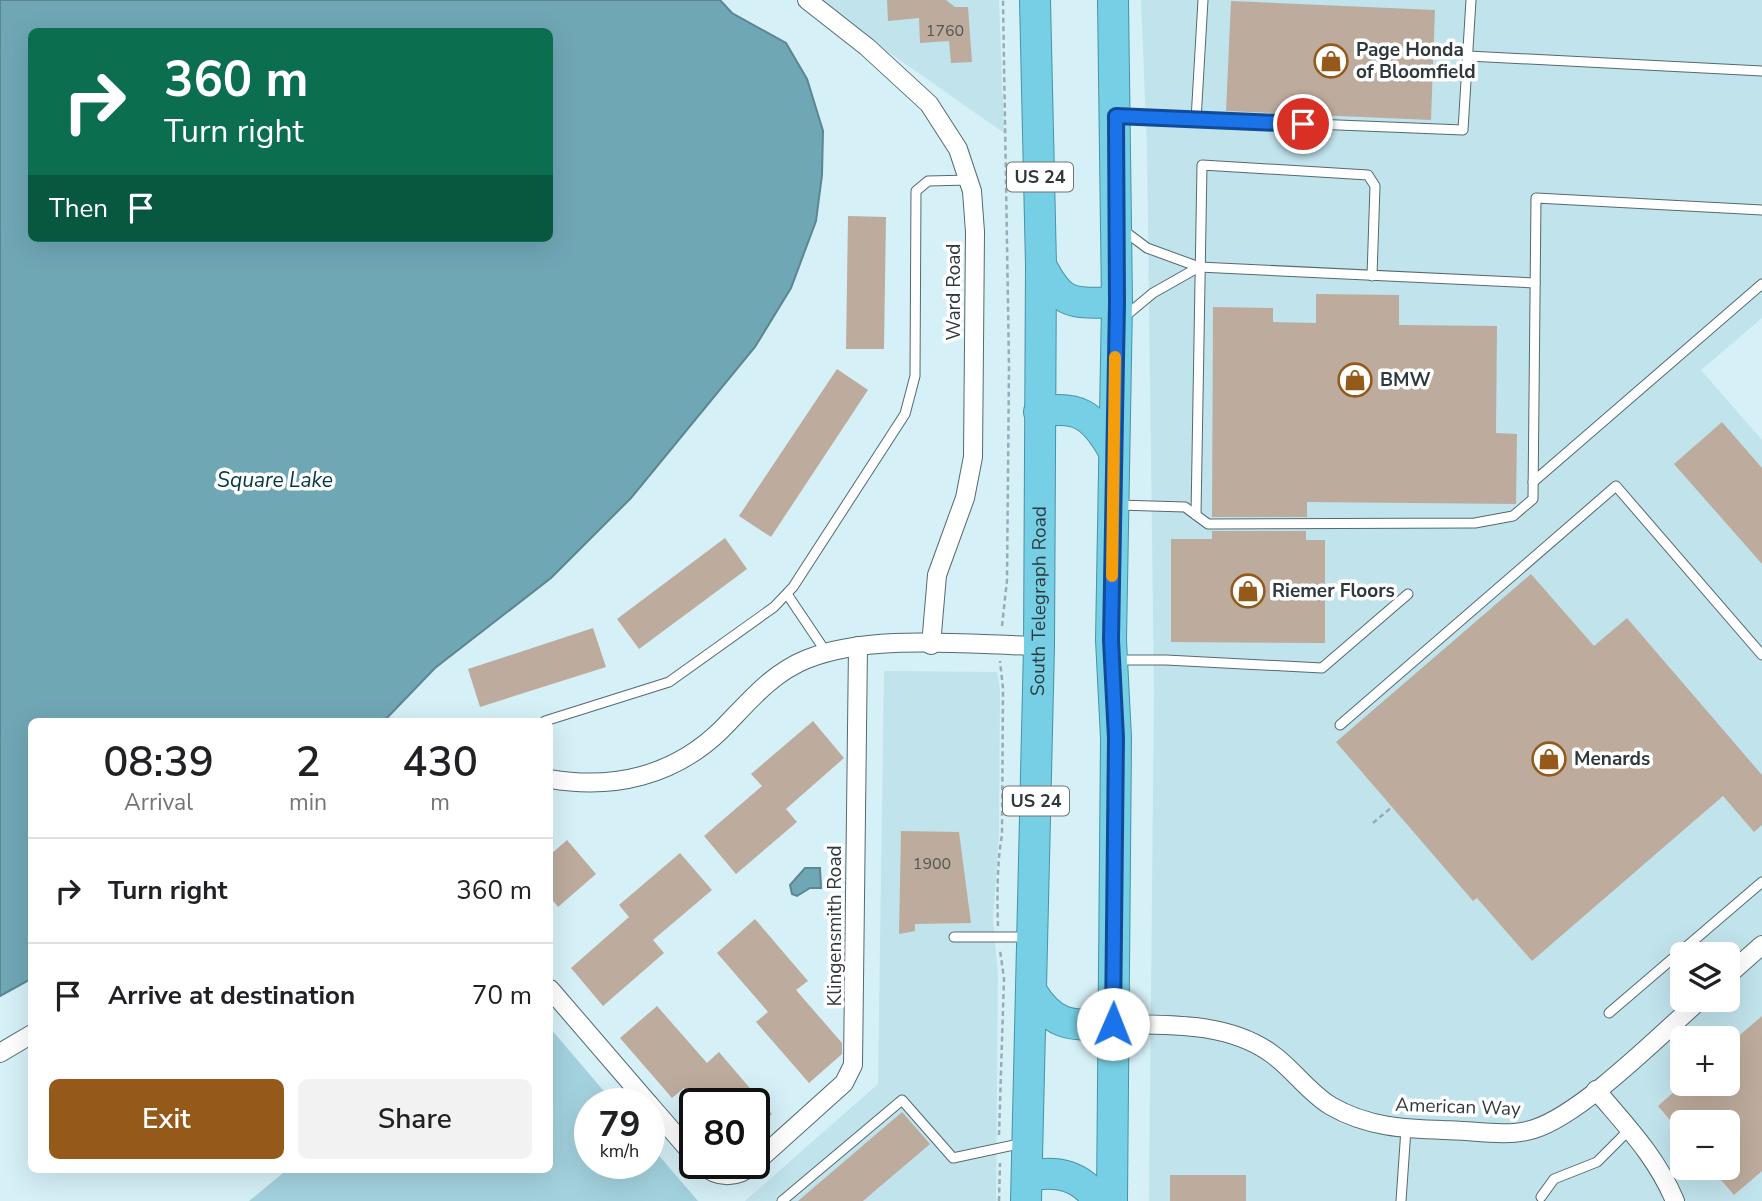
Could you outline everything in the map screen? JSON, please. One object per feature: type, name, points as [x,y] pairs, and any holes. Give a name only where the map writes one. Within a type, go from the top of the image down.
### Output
[{"type":"highway","name":"South Telegraph Road","points":[[1027,1189],[1039,646],[1038,412],[1041,265],[1035,0]]},
{"type":"highway","points":[[1112,1201],[1116,738],[1111,660],[1116,314],[1113,0]]},
{"type":"highway","points":[[1041,265],[1054,290],[1065,298],[1116,314]]},
{"type":"highway","points":[[1038,412],[1065,407],[1080,414],[1094,423],[1113,450]]},
{"type":"highway","points":[[1032,992],[1053,1018],[1064,1024],[1113,1024]]},
{"type":"highway","points":[[1027,1189],[1062,1174],[1083,1184],[1099,1201]]},
{"type":"street","name":"Ward Road","points":[[807,0],[867,47],[929,104],[958,149],[970,180],[975,218],[973,457],[965,498],[937,575],[931,645]]},
{"type":"street","points":[[553,779],[608,783],[647,775],[671,765],[712,738],[773,679],[798,663],[826,652],[858,646],[1039,646]]},
{"type":"street","name":"Klingensmith Road","points":[[770,1150],[839,1088],[853,1065],[858,646]]},
{"type":"street","points":[[1740,964],[1762,945]]},
{"type":"street","points":[[553,992],[635,1088]]},
{"type":"street","name":"American Way","points":[[1113,1024],[1207,1028],[1249,1039],[1291,1069],[1330,1105],[1359,1119],[1406,1129],[1510,1132],[1532,1130],[1555,1120],[1596,1090],[1685,1012]]},
{"type":"street","points":[[0,1053],[28,1036]]},
{"type":"street","points":[[1596,1090],[1661,1170],[1675,1201]]},
{"type":"street","points":[[665,1122],[679,1139]]},
{"type":"lane","points":[[1196,120],[1203,0]]},
{"type":"lane","points":[[1116,116],[1463,130],[1471,0]]},
{"type":"lane","points":[[1468,56],[1762,71]]},
{"type":"lane","points":[[1196,515],[1202,165],[1368,175],[1375,186],[1372,275]]},
{"type":"lane","points":[[553,718],[669,682],[787,594],[905,414],[911,399],[915,376],[916,191],[928,181],[970,180]]},
{"type":"lane","points":[[1112,505],[1185,507],[1208,524],[1475,523],[1513,516],[1533,499],[1536,198],[1762,210]]},
{"type":"lane","points":[[1116,224],[1147,248],[1199,267],[1535,283]]},
{"type":"lane","points":[[1116,314],[1199,267]]},
{"type":"lane","points":[[1533,482],[1762,284]]},
{"type":"lane","points":[[1340,725],[1616,486],[1762,655]]},
{"type":"lane","points":[[787,594],[826,652]]},
{"type":"lane","points":[[1111,660],[1322,668],[1408,594]]},
{"type":"lane","points":[[1609,1013],[1762,882]]},
{"type":"lane","points":[[954,937],[1033,937]]},
{"type":"lane","points":[[782,1201],[902,1100],[953,1158],[1028,1142]]},
{"type":"lane","points":[[1401,1201],[1406,1129]]},
{"type":"lane","points":[[1541,1197],[1554,1179],[1597,1162],[1629,1130]]},
{"type":"path","points":[[1002,622],[1007,580],[1009,379],[1003,0]]},
{"type":"path","points":[[998,924],[1001,870],[998,857],[1002,835],[1003,688],[1000,665]]},
{"type":"path","points":[[1373,823],[1392,807]]},
{"type":"path","points":[[999,1128],[1004,978],[1000,952]]},
{"type":"path","points":[[999,1201],[1000,1162]]},
{"type":"shaded area","points":[[814,0],[999,0],[1004,133],[897,58]]},
{"type":"shaded area","points":[[1141,0],[1762,0],[1762,318],[1701,370],[1762,440],[1762,1201],[1149,1201],[1154,690],[1147,148]]},
{"type":"shaded area","points":[[884,671],[997,672],[1000,689],[999,833],[993,921],[998,974],[996,1201],[745,1201],[878,1084]]},
{"type":"shaded area","points":[[553,1032],[601,1088],[574,1088],[574,1179],[665,1179],[665,1163],[698,1201],[249,1201],[283,1173],[553,1173]]},
{"type":"water","name":"Square Lake","points":[[0,0],[720,0],[732,13],[786,43],[807,79],[823,131],[822,175],[816,221],[791,288],[755,347],[631,498],[551,578],[435,668],[387,718],[28,718],[28,981],[0,996]]},
{"type":"water","points":[[805,868],[820,868],[821,888],[810,888],[797,896],[792,894],[790,885]]},
{"type":"building","points":[[887,0],[946,0],[955,7],[968,7],[972,62],[951,63],[949,41],[920,43],[919,18],[888,21]]},
{"type":"building","name":"Page Honda of Bloomfield","points":[[1231,1],[1435,10],[1431,120],[1226,111]]},
{"type":"building","points":[[848,216],[886,217],[884,349],[846,349]]},
{"type":"building","name":"BMW","points":[[1316,294],[1399,295],[1399,325],[1497,326],[1496,433],[1517,434],[1516,504],[1307,502],[1307,517],[1212,517],[1213,307],[1273,308],[1273,322],[1316,323]]},
{"type":"building","points":[[837,369],[868,390],[771,537],[739,516]]},
{"type":"building","points":[[1722,422],[1762,468],[1762,564],[1674,464]]},
{"type":"building","name":"Riemer Floors","points":[[1212,531],[1306,531],[1306,540],[1325,540],[1325,643],[1171,642],[1171,539],[1212,539]]},
{"type":"building","points":[[725,538],[747,569],[639,649],[617,619]]},
{"type":"building","name":"Menards","points":[[1531,574],[1594,646],[1627,618],[1762,775],[1762,825],[1754,832],[1723,796],[1532,961],[1477,898],[1473,901],[1336,742]]},
{"type":"building","points":[[593,628],[606,667],[480,707],[468,669]]},
{"type":"building","points":[[813,721],[844,758],[786,809],[797,822],[736,874],[704,836],[762,786],[751,774]]},
{"type":"building","points":[[901,831],[959,832],[971,923],[915,924],[915,931],[899,934]]},
{"type":"building","points":[[567,840],[596,874],[558,907],[553,901],[553,852]]},
{"type":"building","points":[[680,853],[712,890],[653,940],[664,953],[603,1006],[571,968],[629,917],[619,905]]},
{"type":"building","points":[[755,919],[808,981],[796,990],[842,1043],[842,1054],[809,1083],[756,1022],[768,1012],[717,953]]},
{"type":"building","points":[[657,1006],[707,1063],[719,1052],[750,1088],[679,1088],[679,1092],[672,1098],[620,1038]]},
{"type":"building","points":[[1762,1016],[1762,1171],[1734,1195],[1721,1180],[1740,1180],[1740,1110],[1670,1110],[1670,1120],[1658,1106],[1670,1095],[1740,1096],[1740,1035]]},
{"type":"building","points":[[902,1112],[930,1144],[863,1201],[798,1201]]},
{"type":"building","points":[[1170,1175],[1246,1175],[1246,1201],[1170,1201]]},
{"type":"slow traffic","points":[[1112,576],[1115,357]]},
{"type":"place","name":"Page Honda of Bloomfield","points":[[1331,61]]},
{"type":"place","name":"BMW","points":[[1355,380]]},
{"type":"place","name":"Riemer Floors","points":[[1248,591]]},
{"type":"place","name":"Menards","points":[[1549,759]]},
{"type":"route","points":[[1113,1024],[1116,738],[1111,640],[1117,303],[1116,116],[1303,124]]}]
